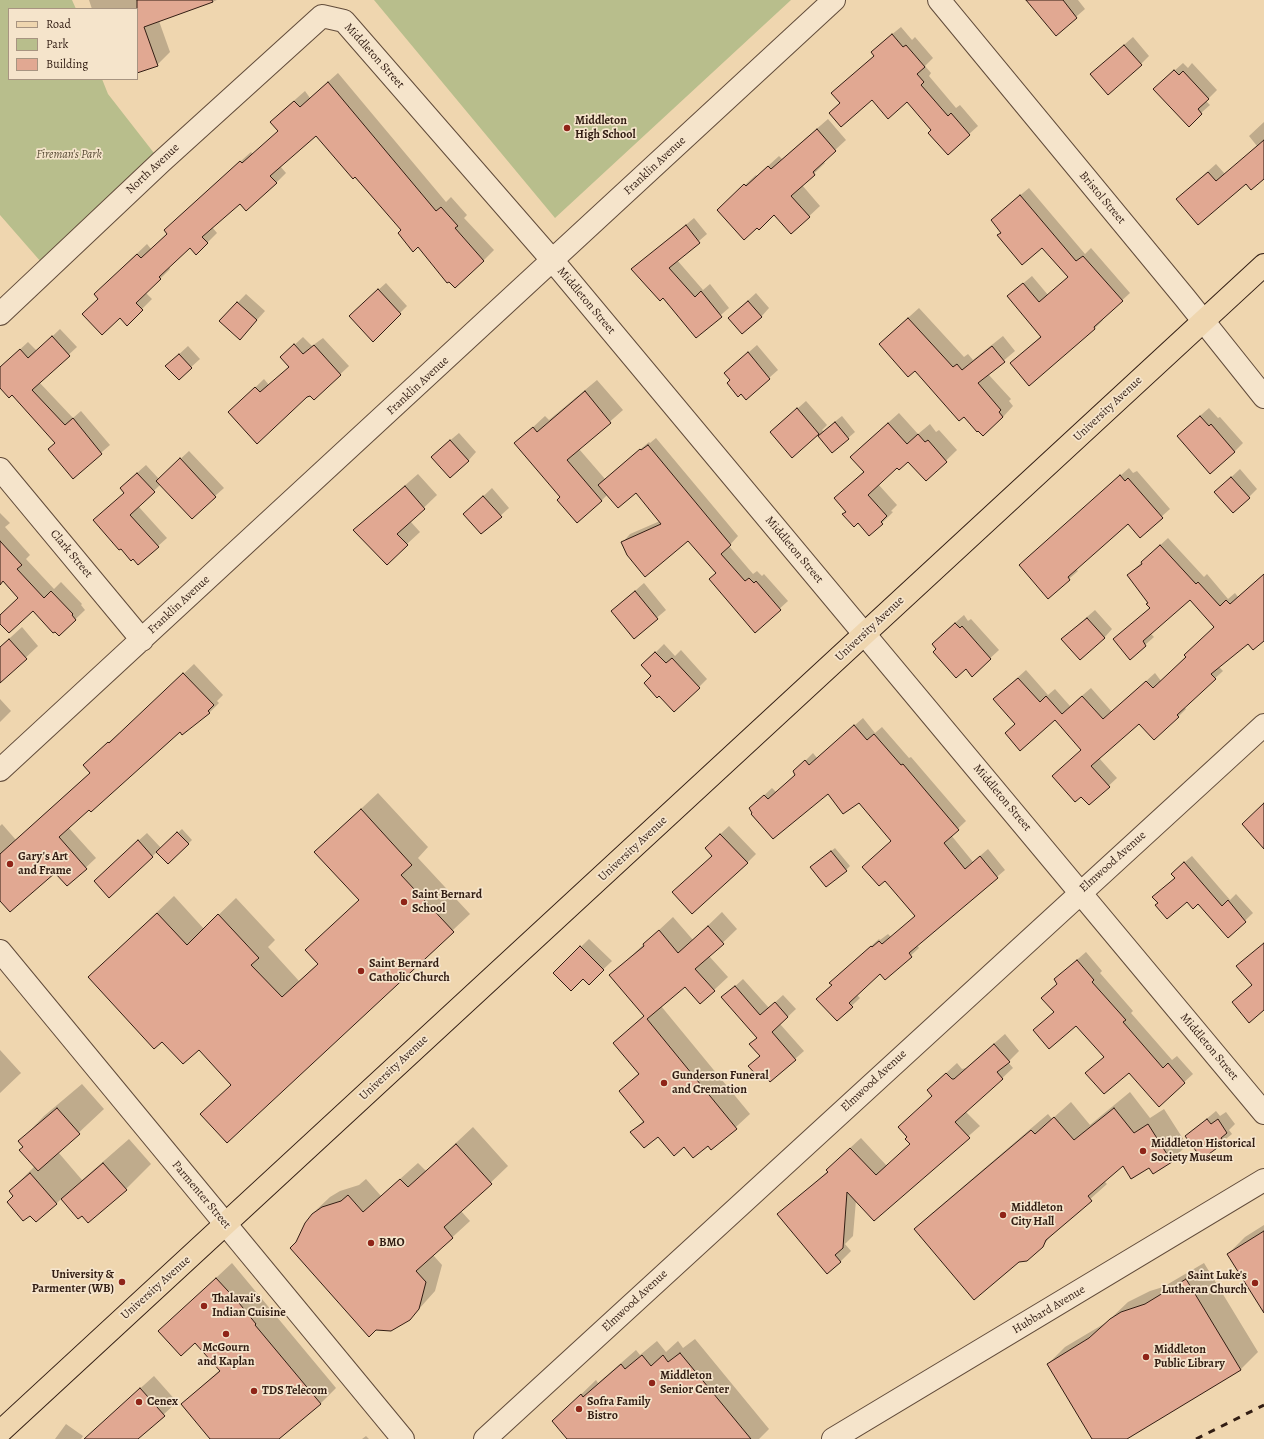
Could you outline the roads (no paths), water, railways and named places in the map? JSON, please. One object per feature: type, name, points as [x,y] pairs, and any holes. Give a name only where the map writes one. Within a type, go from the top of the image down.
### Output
[{"type":"main road","name":"University Avenue","points":[[0,1432],[1264,265]]},
{"type":"street","name":"Franklin Avenue","points":[[0,770],[834,0]]},
{"type":"street","name":"Bristol Street","points":[[939,0],[1264,397]]},
{"type":"street","name":"Middleton Street","points":[[309,28],[322,16],[344,21],[553,261],[1264,1113]]},
{"type":"street","name":"North Avenue","points":[[0,314],[161,162],[309,28]]},
{"type":"street","name":"Clark Street","points":[[0,469],[142,640]]},
{"type":"street","name":"Elmwood Avenue","points":[[485,1439],[1080,892],[1264,725]]},
{"type":"street","name":"Parmenter Street","points":[[0,951],[403,1439]]},
{"type":"street","name":"Hubbard Avenue","points":[[833,1439],[1264,1180]]},
{"type":"railway","points":[[1196,1439],[1264,1405]]},
{"type":"place","name":"Middleton High School","points":[[567,128]]},
{"type":"place","name":"Gary's Art and Frame","points":[[10,864]]},
{"type":"place","name":"Saint Bernard School","points":[[404,902]]},
{"type":"place","name":"Saint Bernard Catholic Church","points":[[361,971]]},
{"type":"place","name":"Gunderson Funeral and Cremation","points":[[664,1083]]},
{"type":"place","name":"Middleton Historical Society Museum","points":[[1143,1151]]},
{"type":"place","name":"Middleton City Hall","points":[[1003,1215]]},
{"type":"place","name":"BMO","points":[[371,1243]]},
{"type":"place","name":"University & Parmenter (WB)","points":[[122,1282]]},
{"type":"place","name":"Saint Luke's Lutheran Church","points":[[1255,1283]]},
{"type":"place","name":"Thalavai's Indian Cuisine","points":[[204,1306]]},
{"type":"place","name":"McGourn and Kaplan","points":[[226,1334]]},
{"type":"place","name":"Middleton Public Library","points":[[1146,1357]]},
{"type":"place","name":"Middleton Senior Center","points":[[652,1383]]},
{"type":"place","name":"TDS Telecom","points":[[254,1391]]},
{"type":"place","name":"Cenex","points":[[139,1402]]},
{"type":"place","name":"Sofra Family Bistro","points":[[579,1409]]},
{"type":"park label","name":"Fireman's Park","points":[[69,155]]}]
